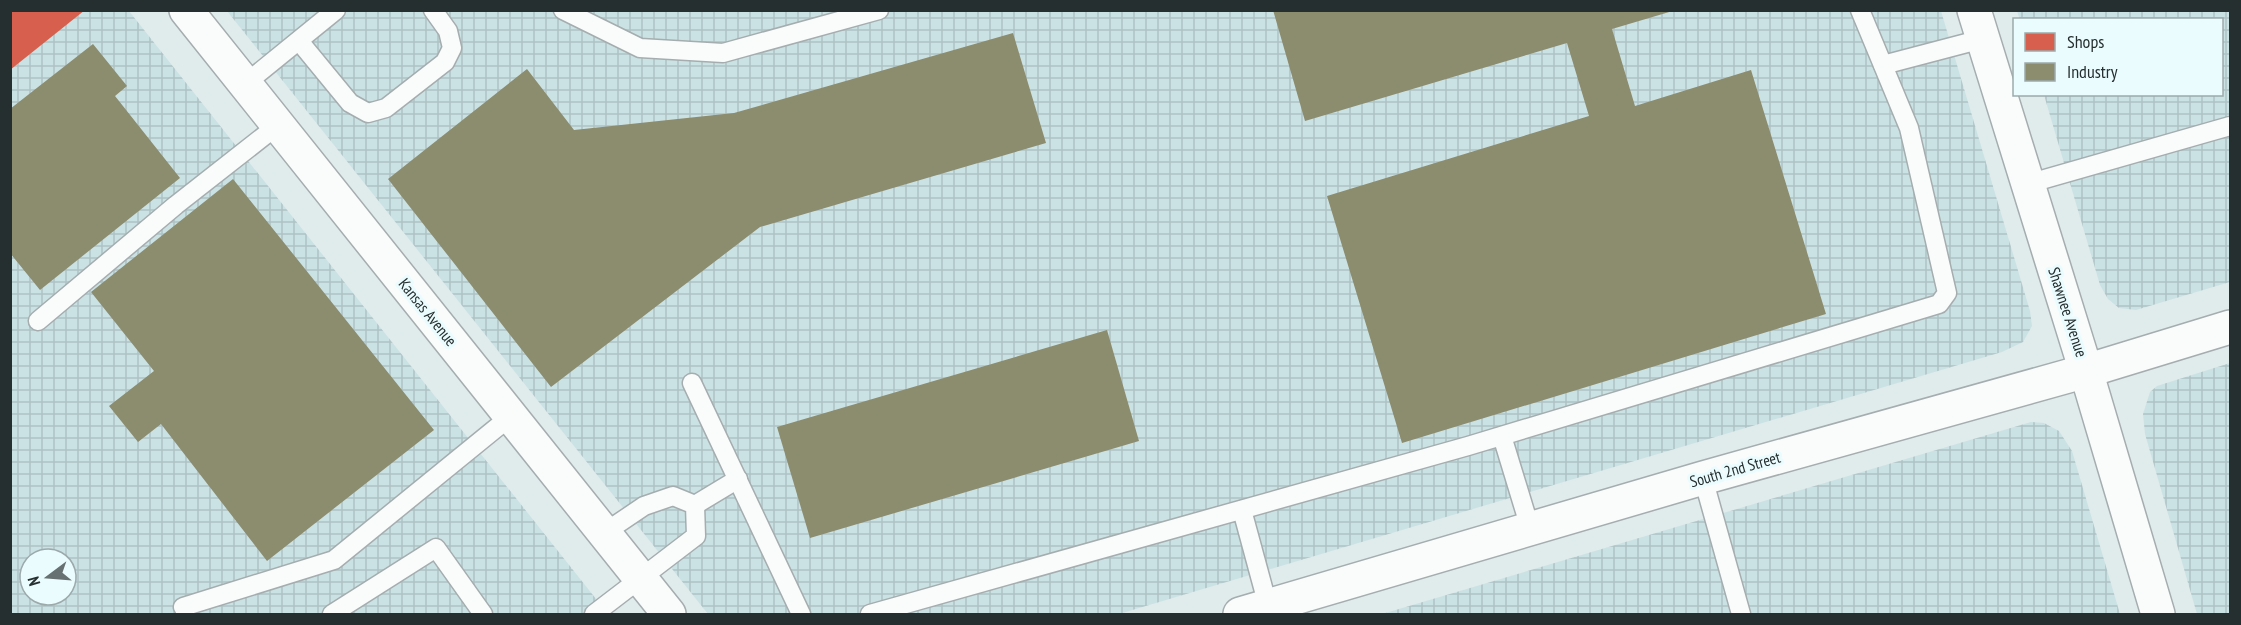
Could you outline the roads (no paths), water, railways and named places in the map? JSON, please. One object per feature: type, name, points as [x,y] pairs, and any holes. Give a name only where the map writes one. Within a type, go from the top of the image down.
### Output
[{"type":"street","name":"Kansas Avenue","points":[[186,10],[669,615]]},
{"type":"street","name":"Shawnee Avenue","points":[[1978,25],[2086,371],[2158,615]]},
{"type":"street","name":"South 2nd Street","points":[[1254,610],[1703,478],[2086,371],[2230,327]]},
{"type":"lane","points":[[245,84],[336,10]]},
{"type":"lane","points":[[299,40],[350,103],[368,113],[386,108],[445,62],[452,48],[448,31],[433,10]]},
{"type":"lane","points":[[563,10],[640,48],[723,53],[879,10]]},
{"type":"lane","points":[[870,615],[1502,436],[1939,304],[1945,299],[1947,293],[1909,128],[1860,10]]},
{"type":"lane","points":[[1883,65],[1978,25]]},
{"type":"lane","points":[[38,321],[176,205],[278,125]]},
{"type":"lane","points":[[2027,184],[2230,126]]},
{"type":"lane","points":[[692,383],[801,615]]},
{"type":"lane","points":[[183,607],[334,560],[511,416]]},
{"type":"lane","points":[[1502,436],[1530,528]]},
{"type":"lane","points":[[1703,478],[1741,615]]},
{"type":"lane","points":[[695,505],[738,479]]},
{"type":"lane","points":[[604,533],[644,506],[674,495],[695,505]]},
{"type":"lane","points":[[594,615],[696,536],[695,505]]},
{"type":"lane","points":[[1242,510],[1254,610]]},
{"type":"lane","points":[[332,615],[436,548],[483,615]]}]
